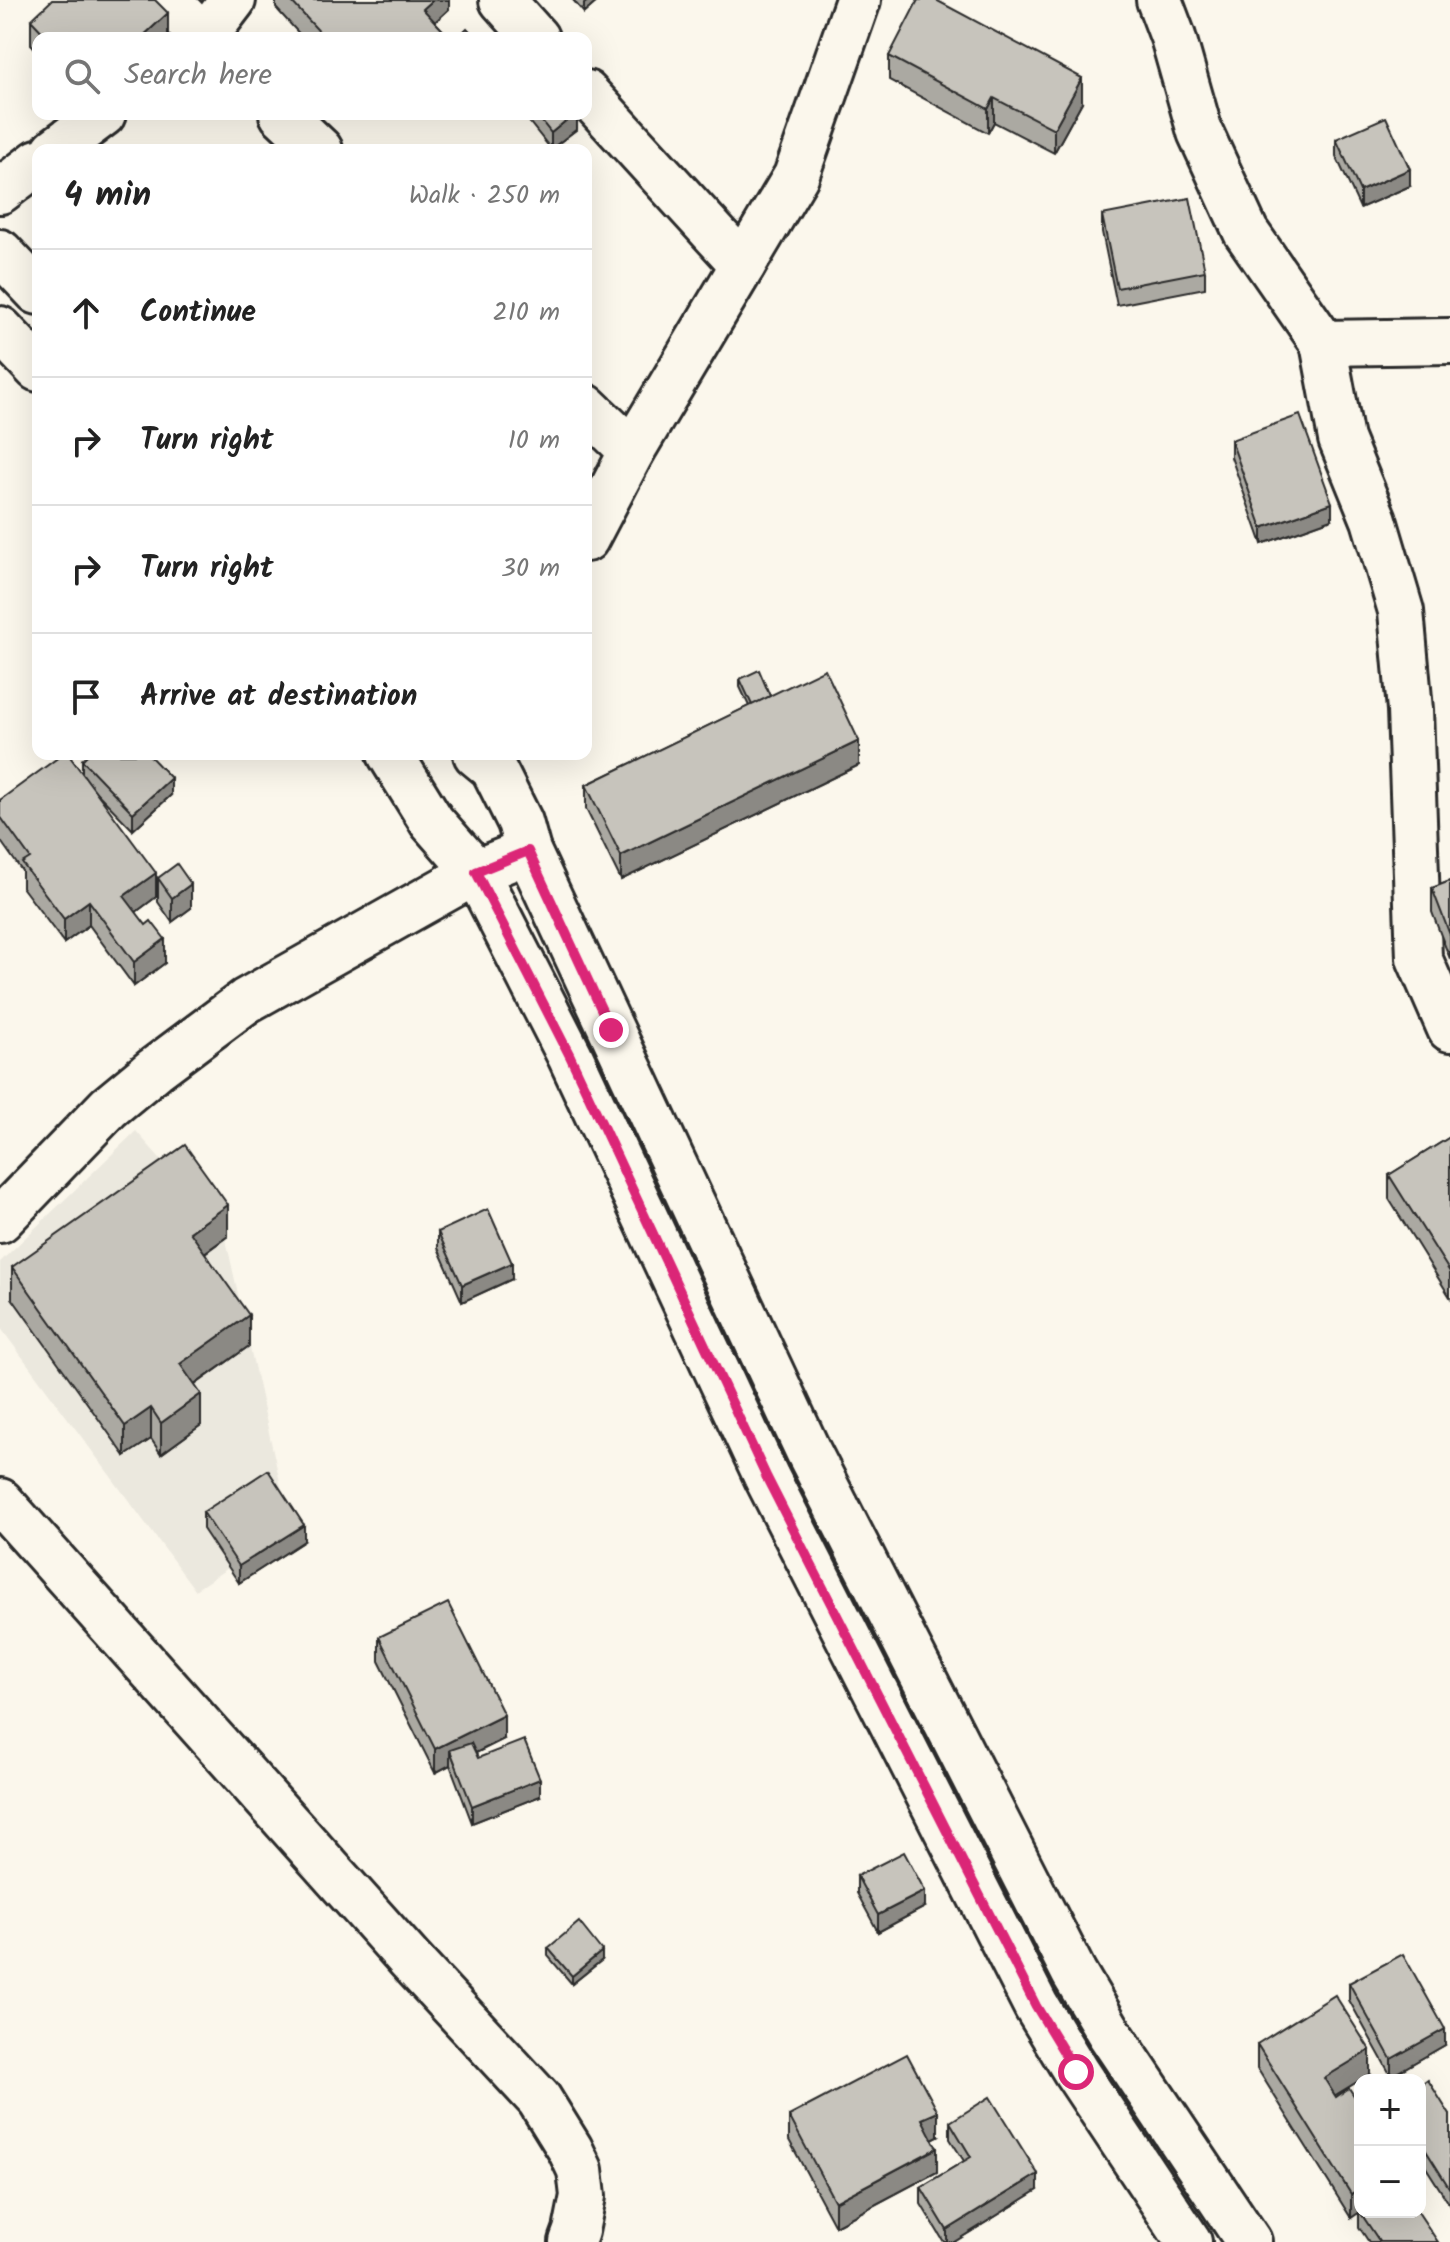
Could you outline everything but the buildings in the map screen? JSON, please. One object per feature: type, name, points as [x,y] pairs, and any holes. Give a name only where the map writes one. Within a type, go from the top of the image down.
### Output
[{"type":"main road","points":[[167,0],[198,32]]},
{"type":"main road","points":[[209,32],[233,0]]},
{"type":"main road","points":[[502,0],[531,32]]},
{"type":"main road","points":[[592,528],[632,451],[796,176],[858,0]]},
{"type":"main road","points":[[1159,0],[1200,132],[1246,232],[1323,343],[1341,439],[1374,520],[1401,611],[1410,710],[1419,958],[1450,1029]]},
{"type":"main road","points":[[592,100],[743,265]]},
{"type":"main road","points":[[63,144],[95,120]]},
{"type":"main road","points":[[288,120],[314,144]]},
{"type":"main road","points":[[0,191],[32,167]]},
{"type":"main road","points":[[0,252],[32,286]]},
{"type":"main road","points":[[0,329],[32,363]]},
{"type":"main road","points":[[1323,343],[1450,341]]},
{"type":"main road","points":[[592,413],[632,451]]},
{"type":"main road","points":[[394,760],[432,822],[476,872],[570,1056],[767,1478],[1036,2006],[1189,2242]]},
{"type":"main road","points":[[432,822],[454,835],[479,832],[497,816],[503,791],[485,761]]},
{"type":"main road","points":[[485,761],[520,822],[528,851],[808,1451],[1074,1973],[1110,2034],[1249,2242]]},
{"type":"main road","points":[[0,1220],[109,1107],[246,1001],[476,872],[528,851]]},
{"type":"main road","points":[[0,1501],[410,1960],[539,2099],[580,2170],[583,2196],[572,2242]]},
{"type":"shaded area","points":[[136,1131],[224,1231],[290,1527],[195,1590],[0,1327],[0,1262]]},
{"type":"route","points":[[611,1030],[528,851],[476,872],[570,1056],[767,1478],[1036,2006],[1076,2072]]}]
